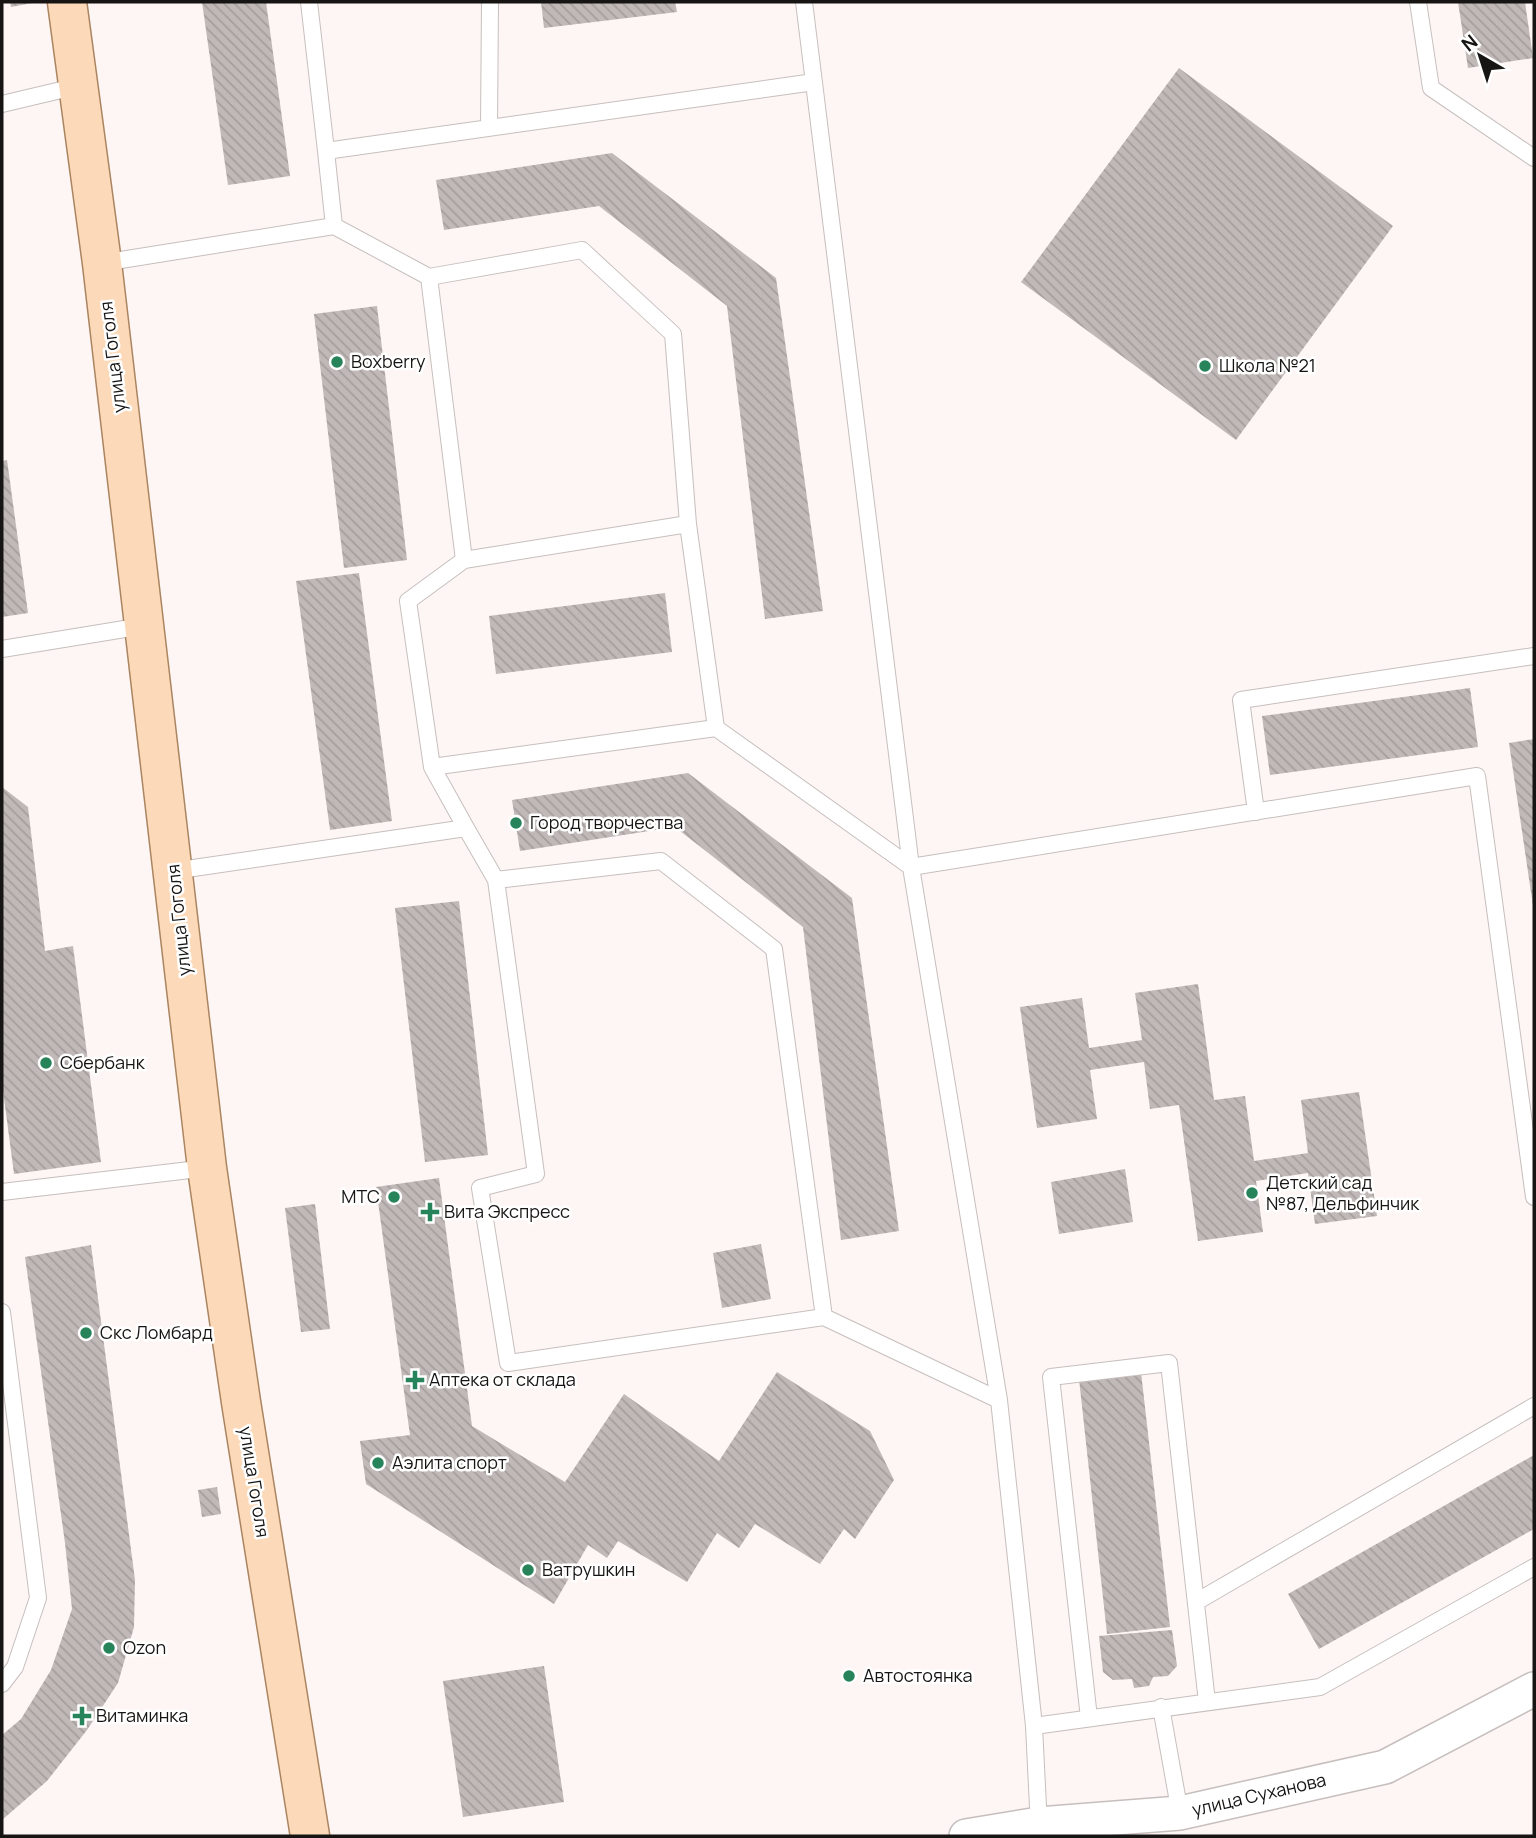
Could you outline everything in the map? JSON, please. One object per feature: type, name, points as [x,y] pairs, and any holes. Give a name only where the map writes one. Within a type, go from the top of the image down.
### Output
[{"type":"main road","name":"улица Гоголя","points":[[67,2],[102,263],[207,1168],[243,1416],[310,1836]]},
{"type":"street","name":"улица Суханова","points":[[966,1836],[1180,1813],[1385,1766],[1534,1689]]},
{"type":"lane","points":[[309,2],[334,226]]},
{"type":"lane","points":[[489,128],[490,2]]},
{"type":"lane","points":[[804,2],[911,867],[999,1400],[1034,1726],[1039,1830]]},
{"type":"lane","points":[[1418,2],[1431,89],[1534,158]]},
{"type":"lane","points":[[326,151],[814,82]]},
{"type":"lane","points":[[2,104],[78,86]]},
{"type":"lane","points":[[102,263],[334,226],[429,277],[582,250],[673,334],[688,524],[716,728]]},
{"type":"lane","points":[[429,277],[464,560]]},
{"type":"lane","points":[[688,524],[464,560],[408,601],[432,767],[496,880],[536,1174],[480,1188],[508,1363],[824,1317],[999,1400]]},
{"type":"lane","points":[[2,649],[144,626]]},
{"type":"lane","points":[[1256,812],[1241,700],[1534,656]]},
{"type":"lane","points":[[432,767],[716,728],[911,867],[1477,776],[1534,1197]]},
{"type":"lane","points":[[173,872],[466,828]]},
{"type":"lane","points":[[496,880],[661,861],[774,949],[824,1317]]},
{"type":"lane","points":[[2,1192],[207,1168]]},
{"type":"lane","points":[[2,1312],[38,1598],[15,1667],[2,1684]]},
{"type":"lane","points":[[1089,1718],[1051,1377],[1170,1363],[1207,1702]]},
{"type":"lane","points":[[1196,1602],[1534,1406]]},
{"type":"lane","points":[[1034,1726],[1320,1687],[1534,1567]]},
{"type":"lane","points":[[1161,1707],[1180,1813]]},
{"type":"building","points":[[10,2],[32,2],[32,3],[11,7]]},
{"type":"building","points":[[202,2],[266,2],[290,176],[228,185]]},
{"type":"building","points":[[541,2],[675,2],[677,12],[544,28]]},
{"type":"building","points":[[1458,2],[1525,2],[1533,58],[1468,68]]},
{"type":"building","points":[[1179,68],[1393,226],[1236,440],[1021,282]]},
{"type":"building","points":[[612,153],[776,278],[823,611],[765,619],[727,306],[599,206],[444,230],[436,180]]},
{"type":"building","points":[[377,306],[407,560],[344,568],[314,314]]},
{"type":"building","points":[[7,460],[28,613],[2,617],[2,461]]},
{"type":"building","points":[[359,573],[392,821],[330,830],[296,581]]},
{"type":"building","points":[[665,593],[672,652],[496,674],[489,616]]},
{"type":"building","points":[[1470,688],[1478,747],[1270,775],[1262,716]]},
{"type":"building","points":[[1534,739],[1534,906],[1533,906],[1509,743]]},
{"type":"building","points":[[688,773],[852,898],[899,1231],[841,1240],[803,927],[675,827],[520,851],[512,800]]},
{"type":"building","points":[[2,787],[28,807],[45,951],[73,946],[101,1162],[14,1174],[2,1083]]},
{"type":"building","points":[[459,901],[488,1155],[425,1162],[395,908]]},
{"type":"building","points":[[1198,984],[1214,1100],[1245,1096],[1254,1161],[1308,1153],[1301,1100],[1359,1092],[1377,1216],[1315,1224],[1308,1173],[1256,1181],[1263,1232],[1198,1241],[1179,1105],[1150,1109],[1144,1062],[1090,1070],[1097,1119],[1037,1128],[1020,1007],[1082,998],[1089,1048],[1142,1040],[1135,993]]},
{"type":"building","points":[[1125,1169],[1133,1222],[1059,1234],[1051,1182]]},
{"type":"building","points":[[439,1178],[472,1426],[565,1482],[624,1394],[719,1461],[777,1372],[870,1431],[894,1480],[855,1539],[844,1529],[820,1564],[755,1524],[739,1548],[717,1533],[687,1582],[618,1541],[607,1558],[588,1545],[554,1604],[366,1484],[360,1441],[410,1435],[376,1187]]},
{"type":"building","points":[[315,1204],[330,1329],[301,1332],[285,1208]]},
{"type":"building","points":[[761,1244],[771,1299],[722,1308],[713,1253]]},
{"type":"building","points":[[91,1245],[135,1580],[134,1627],[118,1683],[87,1730],[47,1781],[2,1820],[2,1735],[21,1719],[51,1670],[72,1609],[25,1257]]},
{"type":"building","points":[[1141,1372],[1170,1627],[1107,1634],[1079,1379]]},
{"type":"building","points":[[1534,1455],[1534,1529],[1319,1649],[1288,1594]]},
{"type":"building","points":[[217,1487],[221,1514],[202,1517],[198,1490]]},
{"type":"building","points":[[1172,1630],[1177,1666],[1168,1676],[1153,1677],[1149,1686],[1134,1688],[1132,1679],[1113,1680],[1103,1672],[1099,1636]]},
{"type":"building","points":[[544,1666],[564,1802],[463,1817],[443,1681]]},
{"type":"place","name":"Boxberry","points":[[337,362]]},
{"type":"place","name":"Школа №21","points":[[1205,366]]},
{"type":"place","name":"Город творчества","points":[[516,823]]},
{"type":"place","name":"Сбербанк","points":[[46,1063]]},
{"type":"place","name":"Детский сад №87, Дельфинчик","points":[[1252,1193]]},
{"type":"place","name":"МТС","points":[[394,1197]]},
{"type":"place","name":"Вита Экспресс","points":[[430,1212]]},
{"type":"place","name":"Скс Ломбард","points":[[86,1333]]},
{"type":"place","name":"Аптека от склада","points":[[415,1380]]},
{"type":"place","name":"Аэлита спорт","points":[[378,1463]]},
{"type":"place","name":"Ватрушкин","points":[[528,1570]]},
{"type":"place","name":"Ozon","points":[[109,1648]]},
{"type":"place","name":"Автостоянка","points":[[849,1676]]},
{"type":"place","name":"Витаминка","points":[[82,1716]]}]
